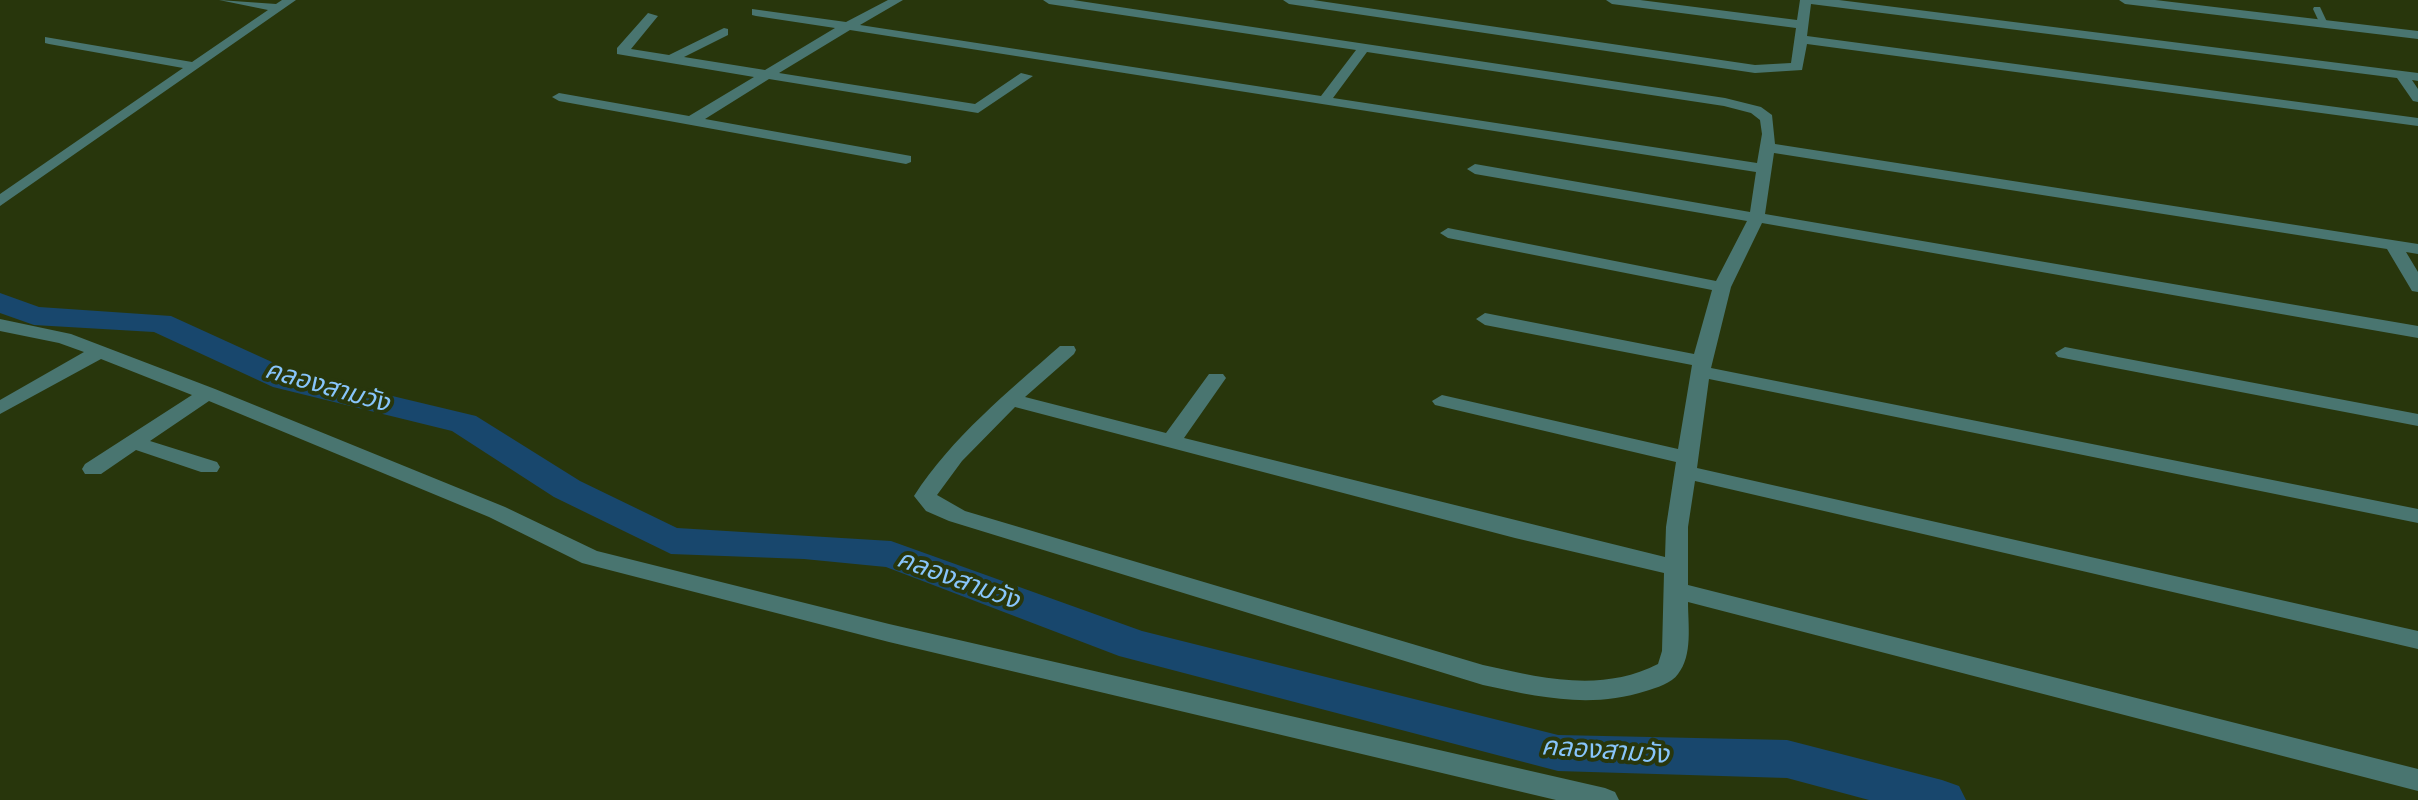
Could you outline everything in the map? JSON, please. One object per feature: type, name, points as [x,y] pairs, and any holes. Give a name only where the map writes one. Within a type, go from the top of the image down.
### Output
[{"type":"street","points":[[225,0],[284,4]]},
{"type":"street","points":[[693,120],[846,27],[897,0]]},
{"type":"street","points":[[1049,0],[1756,110],[1767,118],[1767,147],[1757,217],[1722,287],[1702,367],[1686,465],[1674,579],[1675,651],[1668,670],[1650,682],[1609,693],[1560,692],[1483,675],[957,516],[934,506],[925,496],[936,478],[1012,400],[1067,350]]},
{"type":"street","points":[[1289,0],[1755,69],[1797,67],[1808,0],[2418,77]]},
{"type":"street","points":[[1367,11],[1377,0]]},
{"type":"street","points":[[1612,0],[1802,32],[2418,122]]},
{"type":"street","points":[[2125,0],[2418,35]]},
{"type":"street","points":[[0,201],[284,4]]},
{"type":"street","points":[[756,12],[1764,169]]},
{"type":"street","points":[[652,16],[622,51],[978,109],[1026,76]]},
{"type":"street","points":[[671,59],[724,32]]},
{"type":"street","points":[[49,40],[195,66]]},
{"type":"street","points":[[1324,101],[1363,49]]},
{"type":"street","points":[[2401,75],[2418,98]]},
{"type":"street","points":[[559,97],[906,159]]},
{"type":"street","points":[[1767,147],[2418,249]]},
{"type":"street","points":[[1475,169],[2418,332]]},
{"type":"street","points":[[1448,233],[1722,287]]},
{"type":"street","points":[[2393,245],[2418,287]]},
{"type":"street","points":[[1485,319],[2418,516]]},
{"type":"street","points":[[0,325],[64,338],[208,393],[497,512],[590,557],[889,633],[1605,800]]},
{"type":"street","points":[[0,408],[99,352]]},
{"type":"street","points":[[2065,353],[2418,420]]},
{"type":"street","points":[[1171,441],[1216,378]]},
{"type":"street","points":[[93,469],[208,393]]},
{"type":"street","points":[[1012,400],[2418,780]]},
{"type":"street","points":[[1442,401],[1686,465],[2418,640]]},
{"type":"street","points":[[133,442],[209,467]]},
{"type":"lane","points":[[2317,9],[2324,24]]},
{"type":"waterway","name":"คลองสามวัง","points":[[0,302],[34,316],[160,323],[285,380],[464,423],[567,489],[671,541],[804,546],[891,554],[1134,645],[1558,753],[1787,759],[1942,800]]}]
